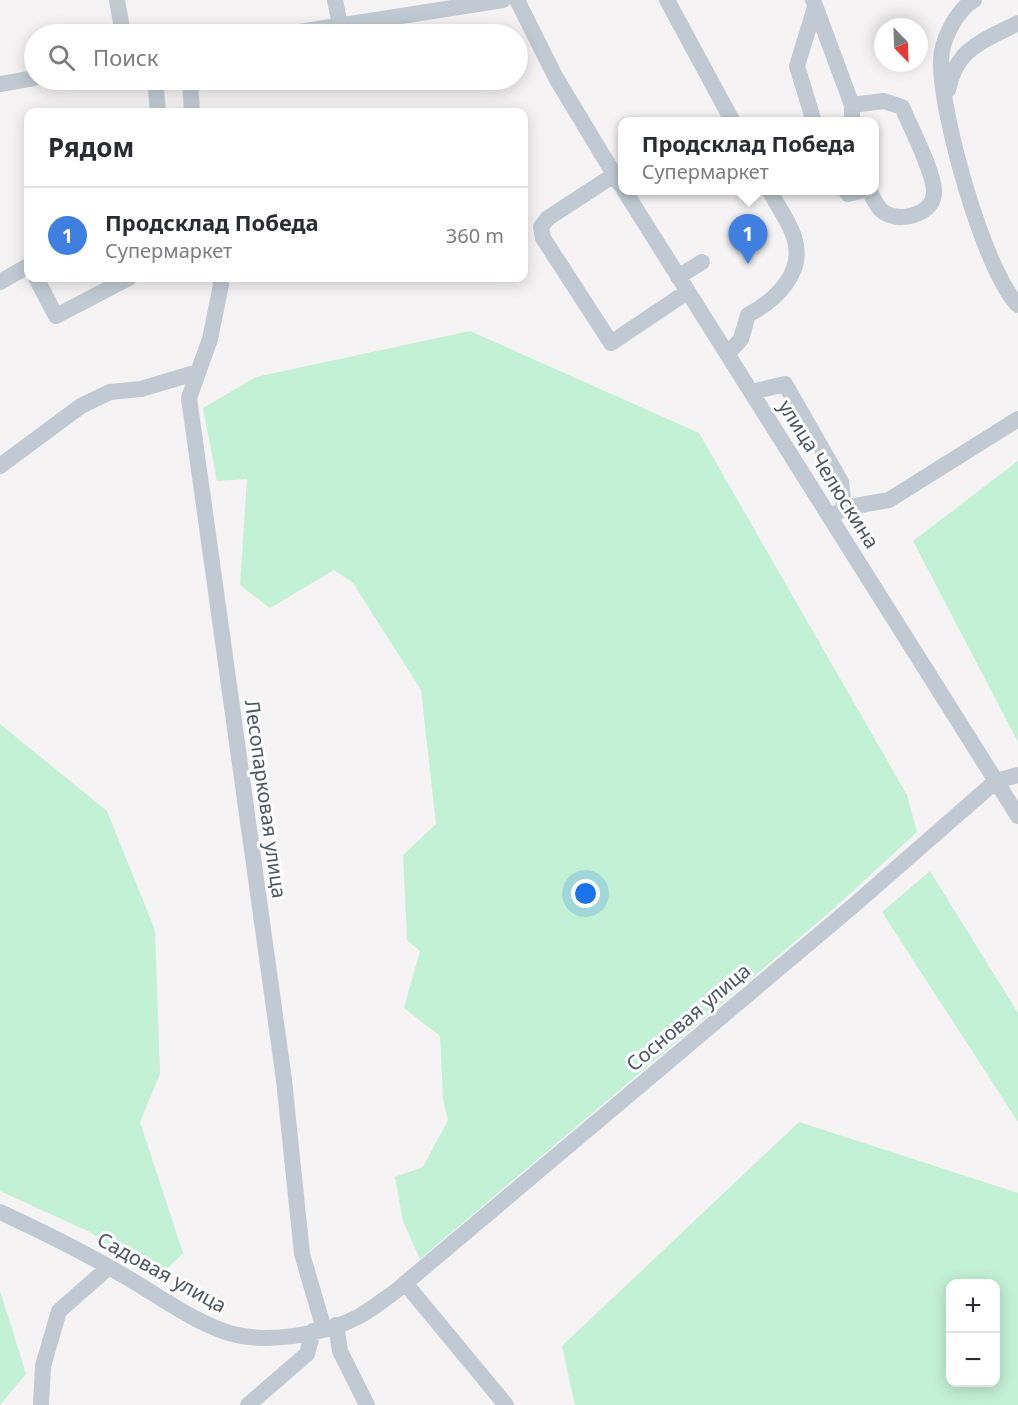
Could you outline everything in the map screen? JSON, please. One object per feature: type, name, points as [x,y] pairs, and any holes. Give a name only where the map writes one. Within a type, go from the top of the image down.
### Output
[{"type":"street","points":[[117,0],[121,24]]},
{"type":"street","points":[[335,0],[340,24]]},
{"type":"street","points":[[348,24],[446,11],[503,0]]},
{"type":"street","name":"улица Челюскина","points":[[518,0],[556,78],[618,181]]},
{"type":"street","points":[[667,0],[730,117]]},
{"type":"street","points":[[974,0],[963,7],[946,38],[940,61],[946,100],[970,206],[1010,297],[1018,305]]},
{"type":"street","points":[[814,4],[852,113],[884,101],[902,107],[933,180],[934,195],[928,206],[916,215],[899,218],[882,211],[870,195]]},
{"type":"street","points":[[812,117],[797,66],[814,4]]},
{"type":"street","points":[[946,100],[952,71],[960,58],[1018,23]]},
{"type":"street","points":[[0,84],[24,80]]},
{"type":"street","points":[[155,90],[158,108]]},
{"type":"street","points":[[191,90],[192,108]]},
{"type":"street","points":[[618,185],[548,218],[541,228],[543,238],[611,343],[687,292]]},
{"type":"street","name":"улица Челюскина","points":[[627,195],[752,392],[838,512],[1018,816]]},
{"type":"street","points":[[728,354],[741,339],[748,315],[770,303],[797,264],[794,238],[772,195]]},
{"type":"street","points":[[678,277],[702,262]]},
{"type":"street","points":[[0,282],[24,268]]},
{"type":"street","points":[[38,282],[56,316],[121,282]]},
{"type":"street","name":"Лесопарковая улица","points":[[221,282],[210,339],[189,398],[284,1080],[302,1254],[324,1328],[340,1351],[367,1405]]},
{"type":"street","points":[[0,466],[81,406],[110,393],[141,389],[198,372]]},
{"type":"street","points":[[752,392],[785,384],[841,482],[838,512],[889,500],[1018,419]]},
{"type":"street","points":[[996,782],[1018,775]]},
{"type":"street","name":"Сосновая улица","points":[[405,1283],[853,906],[996,782]]},
{"type":"street","name":"Садовая улица","points":[[0,1212],[110,1267],[200,1320],[229,1333],[256,1337],[324,1328],[358,1317],[405,1283]]},
{"type":"street","points":[[41,1405],[43,1366],[59,1311],[110,1267]]},
{"type":"street","points":[[405,1283],[506,1405]]},
{"type":"street","points":[[248,1405],[307,1354],[324,1328]]},
{"type":"green space","points":[[470,331],[699,433],[907,795],[917,832],[831,911],[420,1259],[403,1221],[395,1177],[423,1167],[448,1120],[443,1099],[440,1036],[404,1008],[420,951],[407,940],[403,855],[436,824],[421,690],[353,583],[334,570],[270,608],[240,585],[247,479],[217,481],[203,408],[256,377]]},
{"type":"green space","points":[[1018,461],[1018,742],[913,541]]},
{"type":"green space","points":[[0,724],[107,811],[155,930],[160,1074],[140,1122],[183,1253],[156,1280],[90,1232],[0,1191]]},
{"type":"green space","points":[[930,871],[1018,1013],[1018,1122],[882,912]]},
{"type":"green space","points":[[799,1122],[1018,1193],[1018,1405],[575,1405],[562,1346]]},
{"type":"green space","points":[[0,1291],[26,1374],[0,1405]]},
{"type":"place","name":"Продсклад Победа","points":[[748,264]]}]
